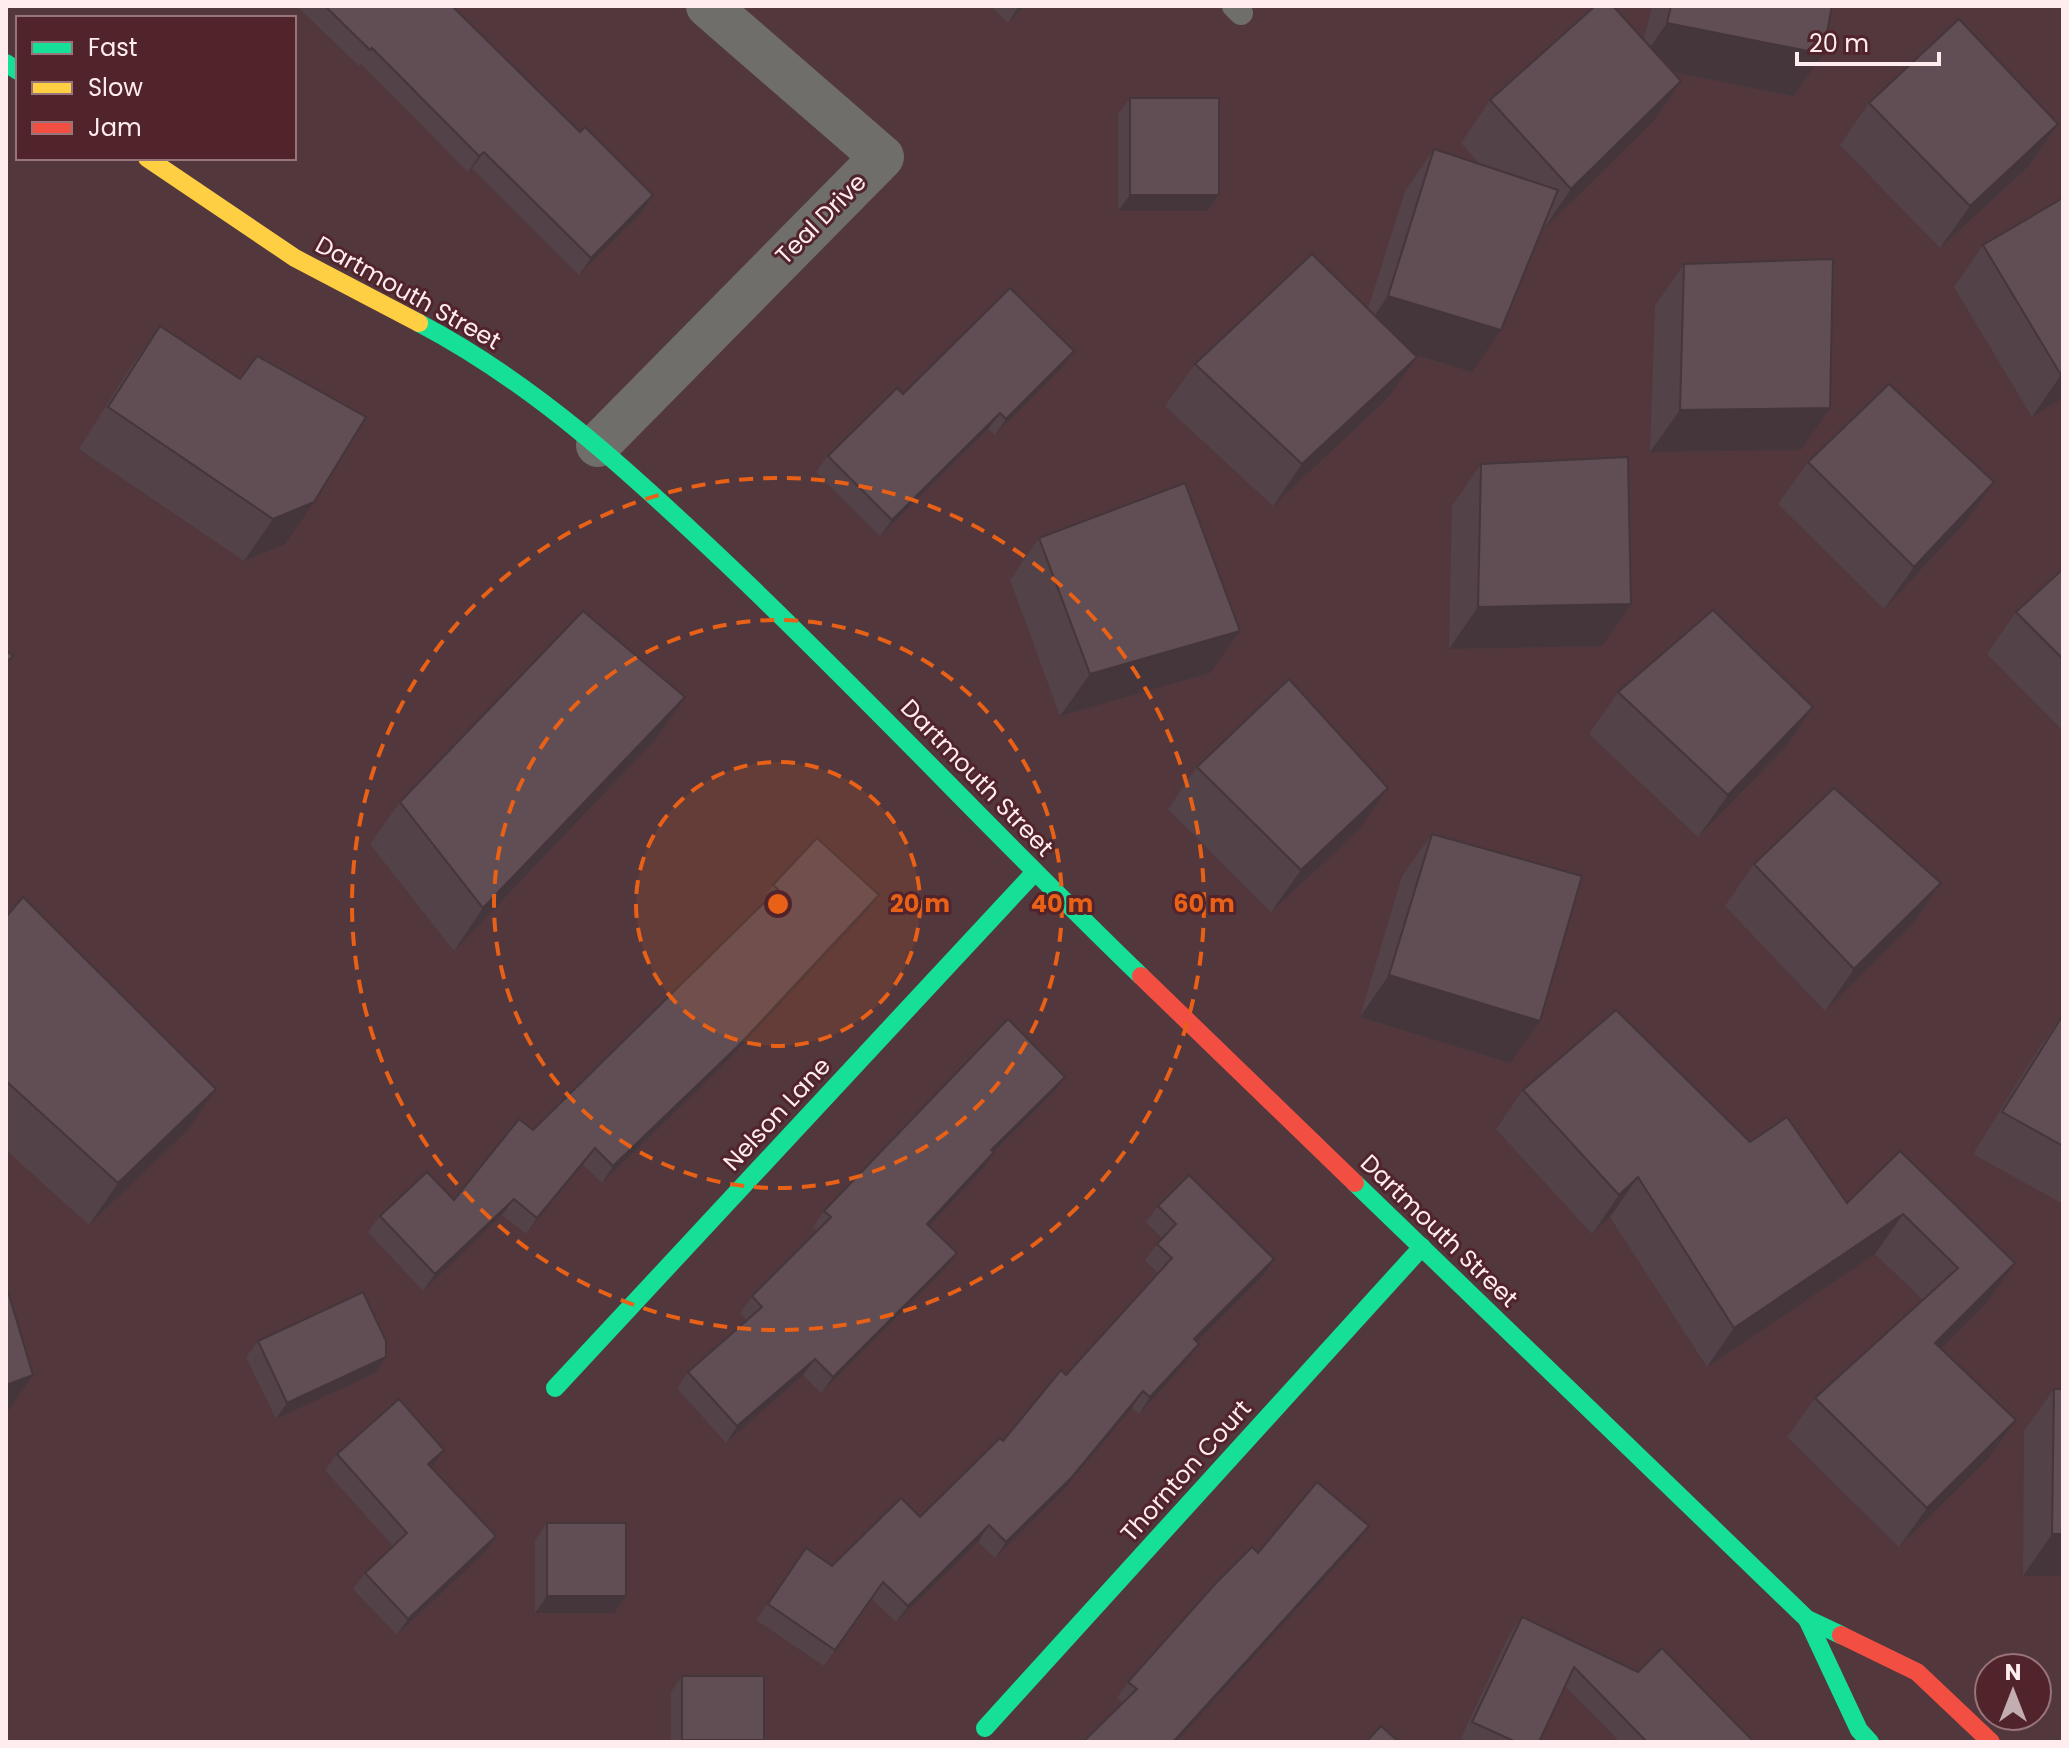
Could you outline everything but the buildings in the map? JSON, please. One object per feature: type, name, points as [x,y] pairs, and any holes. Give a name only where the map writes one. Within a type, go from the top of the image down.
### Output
[{"type":"street","name":"Teal Drive","points":[[598,445],[882,157],[708,6]]},
{"type":"street","name":"Dartmouth Street","points":[[150,160],[295,258],[474,352],[598,445],[843,674],[1034,873],[1807,1619],[1917,1672],[1991,1742]]},
{"type":"street","name":"Nelson Lane","points":[[555,1388],[1034,873]]},
{"type":"street","name":"Thornton Court","points":[[985,1728],[1422,1247]]},
{"type":"street","name":"Dartmouth Street","points":[[1807,1619],[1859,1730],[1870,1742]]},
{"type":"traffic: fast","points":[[6,63],[16,70]]},
{"type":"traffic: fast","points":[[419,323],[504,374],[620,465],[728,565],[884,718],[1141,976]]},
{"type":"traffic: fast","points":[[555,1388],[1034,873]]},
{"type":"traffic: fast","points":[[1355,1183],[1807,1619],[1841,1635]]},
{"type":"traffic: fast","points":[[985,1728],[1422,1247]]},
{"type":"traffic: fast","points":[[1807,1619],[1859,1730],[1870,1742]]},
{"type":"traffic: slow","points":[[150,160],[295,258],[419,323]]},
{"type":"traffic: jam","points":[[1141,976],[1355,1183]]},
{"type":"traffic: jam","points":[[1841,1635],[1917,1672],[1991,1742]]}]
